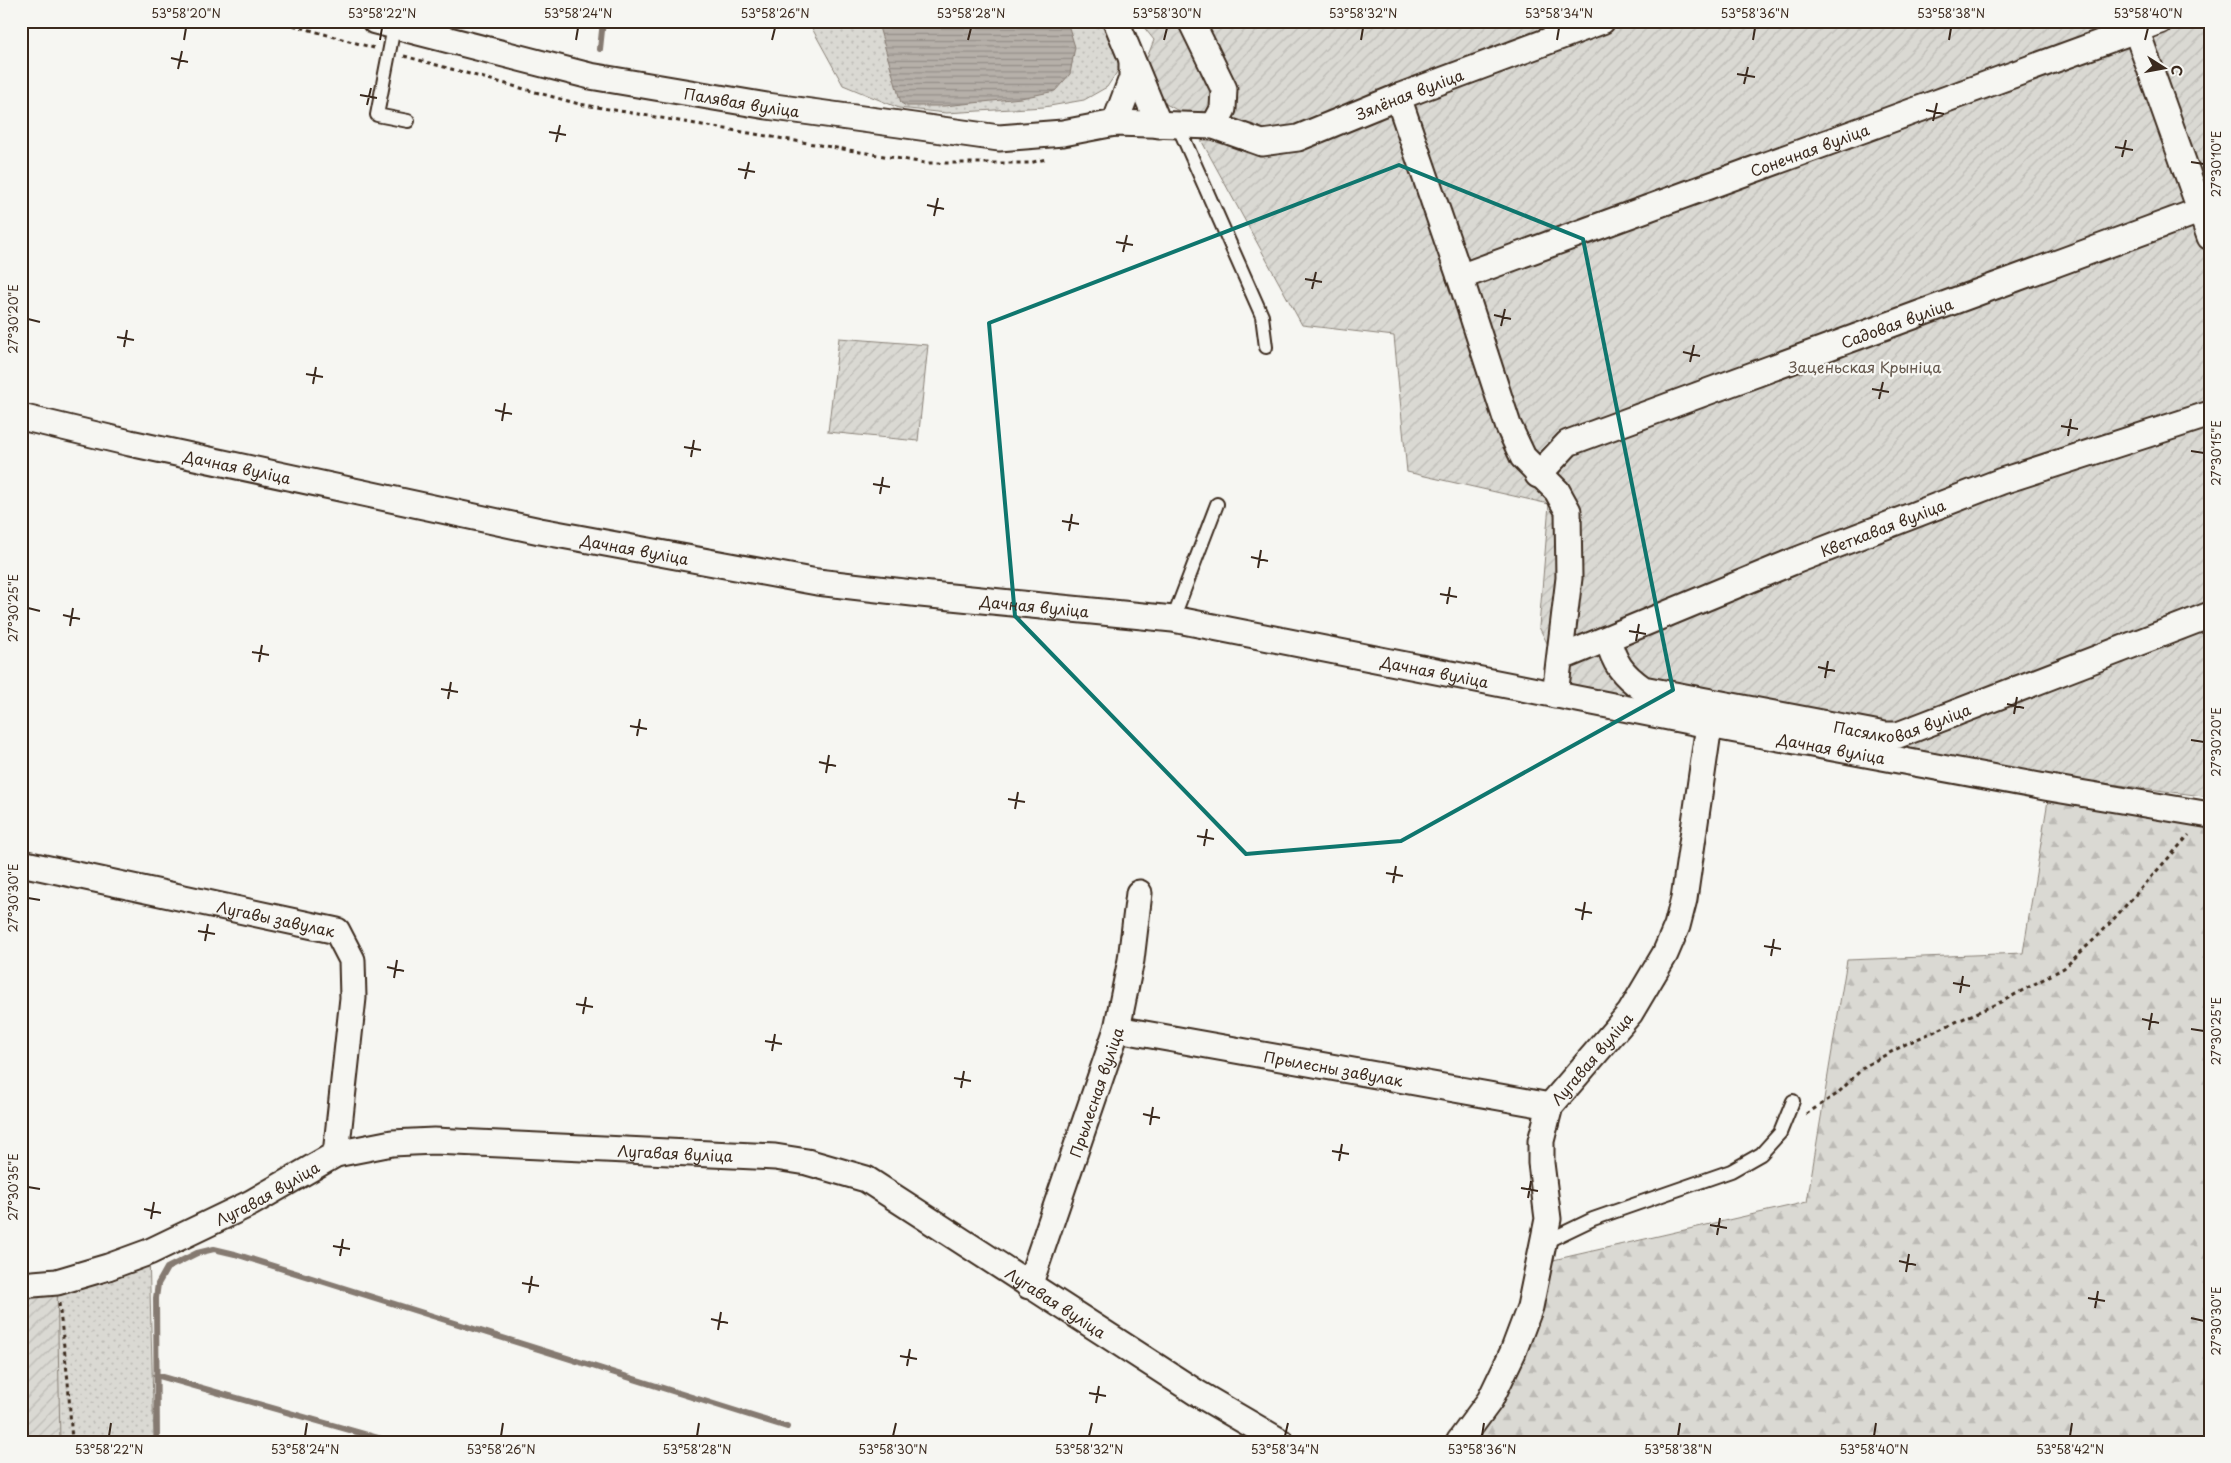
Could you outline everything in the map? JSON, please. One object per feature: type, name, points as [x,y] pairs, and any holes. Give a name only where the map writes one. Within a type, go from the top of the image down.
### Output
[{"type":"street","points":[[1116,21],[1132,61],[1168,125]]},
{"type":"street","points":[[1191,21],[1224,89],[1223,109],[1214,126]]},
{"type":"street","name":"Зялёная вуліца","points":[[1168,125],[1214,126],[1262,143],[1298,138],[1398,97],[1602,21]]},
{"type":"street","name":"Сонечная вуліца","points":[[1460,277],[2135,26],[2160,21]]},
{"type":"street","name":"Палявая вуліца","points":[[385,24],[590,76],[767,106],[999,138],[1063,133],[1116,123],[1168,125]]},
{"type":"street","points":[[2135,26],[2205,208],[2210,237]]},
{"type":"street","points":[[1116,123],[1132,78],[1132,61]]},
{"type":"street","points":[[1398,97],[1460,277],[1508,425],[1523,458],[1557,492],[1568,511],[1569,578],[1555,695]]},
{"type":"street","name":"Садовая вуліца","points":[[1538,475],[1568,443],[2205,208]]},
{"type":"street","name":"Кветкавая вуліца","points":[[1560,658],[1792,562],[2002,481],[2210,414]]},
{"type":"street","name":"Дачная вуліца","points":[[21,417],[130,444],[540,531],[817,582],[1173,618],[1709,725],[2050,788],[2209,814]]},
{"type":"street","name":"Пасялковая вуліца","points":[[1608,639],[1613,658],[1628,678],[1643,689],[1885,735],[1898,735],[2210,615]]},
{"type":"street","name":"Лугавая вуліца","points":[[1464,1439],[1490,1400],[1513,1352],[1530,1307],[1548,1219],[1541,1163],[1541,1141],[1550,1106],[1630,1014],[1665,954],[1677,926],[1684,899],[1709,725]]},
{"type":"street","name":"Лугавы завулак","points":[[21,863],[337,931],[352,960],[353,998],[336,1154]]},
{"type":"street","name":"Прылесная вуліца","points":[[1029,1286],[1117,1029],[1131,960],[1139,893]]},
{"type":"street","name":"Прылесны завулак","points":[[1117,1029],[1550,1106]]},
{"type":"street","name":"Лугавая вуліца","points":[[21,1285],[57,1282],[108,1267],[149,1252],[251,1203],[336,1154],[392,1143],[434,1141],[775,1156],[807,1162],[866,1179],[1197,1393],[1281,1442]]},
{"type":"lane","points":[[385,24],[377,115],[408,121]]},
{"type":"lane","points":[[1168,125],[1262,316],[1266,347]]},
{"type":"lane","points":[[1173,618],[1217,504]]},
{"type":"lane","points":[[1544,1243],[1593,1219],[1731,1171],[1761,1154],[1780,1133],[1793,1101]]},
{"type":"path","points":[[1786,1119],[1809,1113],[1837,1094],[1865,1066],[1906,1044],[2003,1000],[2064,968],[2101,933],[2209,814]]},
{"type":"path","points":[[57,1282],[68,1381],[72,1442]]},
{"type":"highlighted area","points":[[1399,165],[1583,239],[1673,690],[1401,841],[1246,854],[1015,616],[989,323]]},
{"type":"green space","points":[[808,21],[1116,21],[1125,42],[1119,69],[1107,87],[1084,100],[1044,107],[946,113],[899,108],[843,85]]},
{"type":"green space","name":"Заценьская Крыніца","points":[[1139,21],[2210,21],[2210,797],[2051,776],[1549,686],[1551,651],[1539,627],[1549,504],[1407,472],[1394,336],[1302,325],[1188,116],[1153,97],[1141,73],[1154,40]]},
{"type":"green space","points":[[839,338],[928,345],[918,441],[828,432]]},
{"type":"green space","points":[[2050,788],[2210,815],[2210,1442],[1459,1442],[1540,1263],[1807,1202],[1847,960],[2023,953]]},
{"type":"green space","points":[[149,1252],[154,1442],[21,1442],[57,1282]]},
{"type":"green space","points":[[21,1274],[57,1282],[60,1442],[21,1442]]},
{"type":"shaded area","points":[[886,21],[1067,21],[1075,47],[1070,74],[1055,91],[1021,98],[944,106],[906,106],[901,103],[879,27]]},
{"type":"waterway","points":[[600,49],[603,21]]},
{"type":"waterway","points":[[157,1442],[156,1298],[158,1284],[167,1268],[197,1253],[214,1249],[787,1427]]},
{"type":"waterway","points":[[156,1375],[392,1442]]}]
